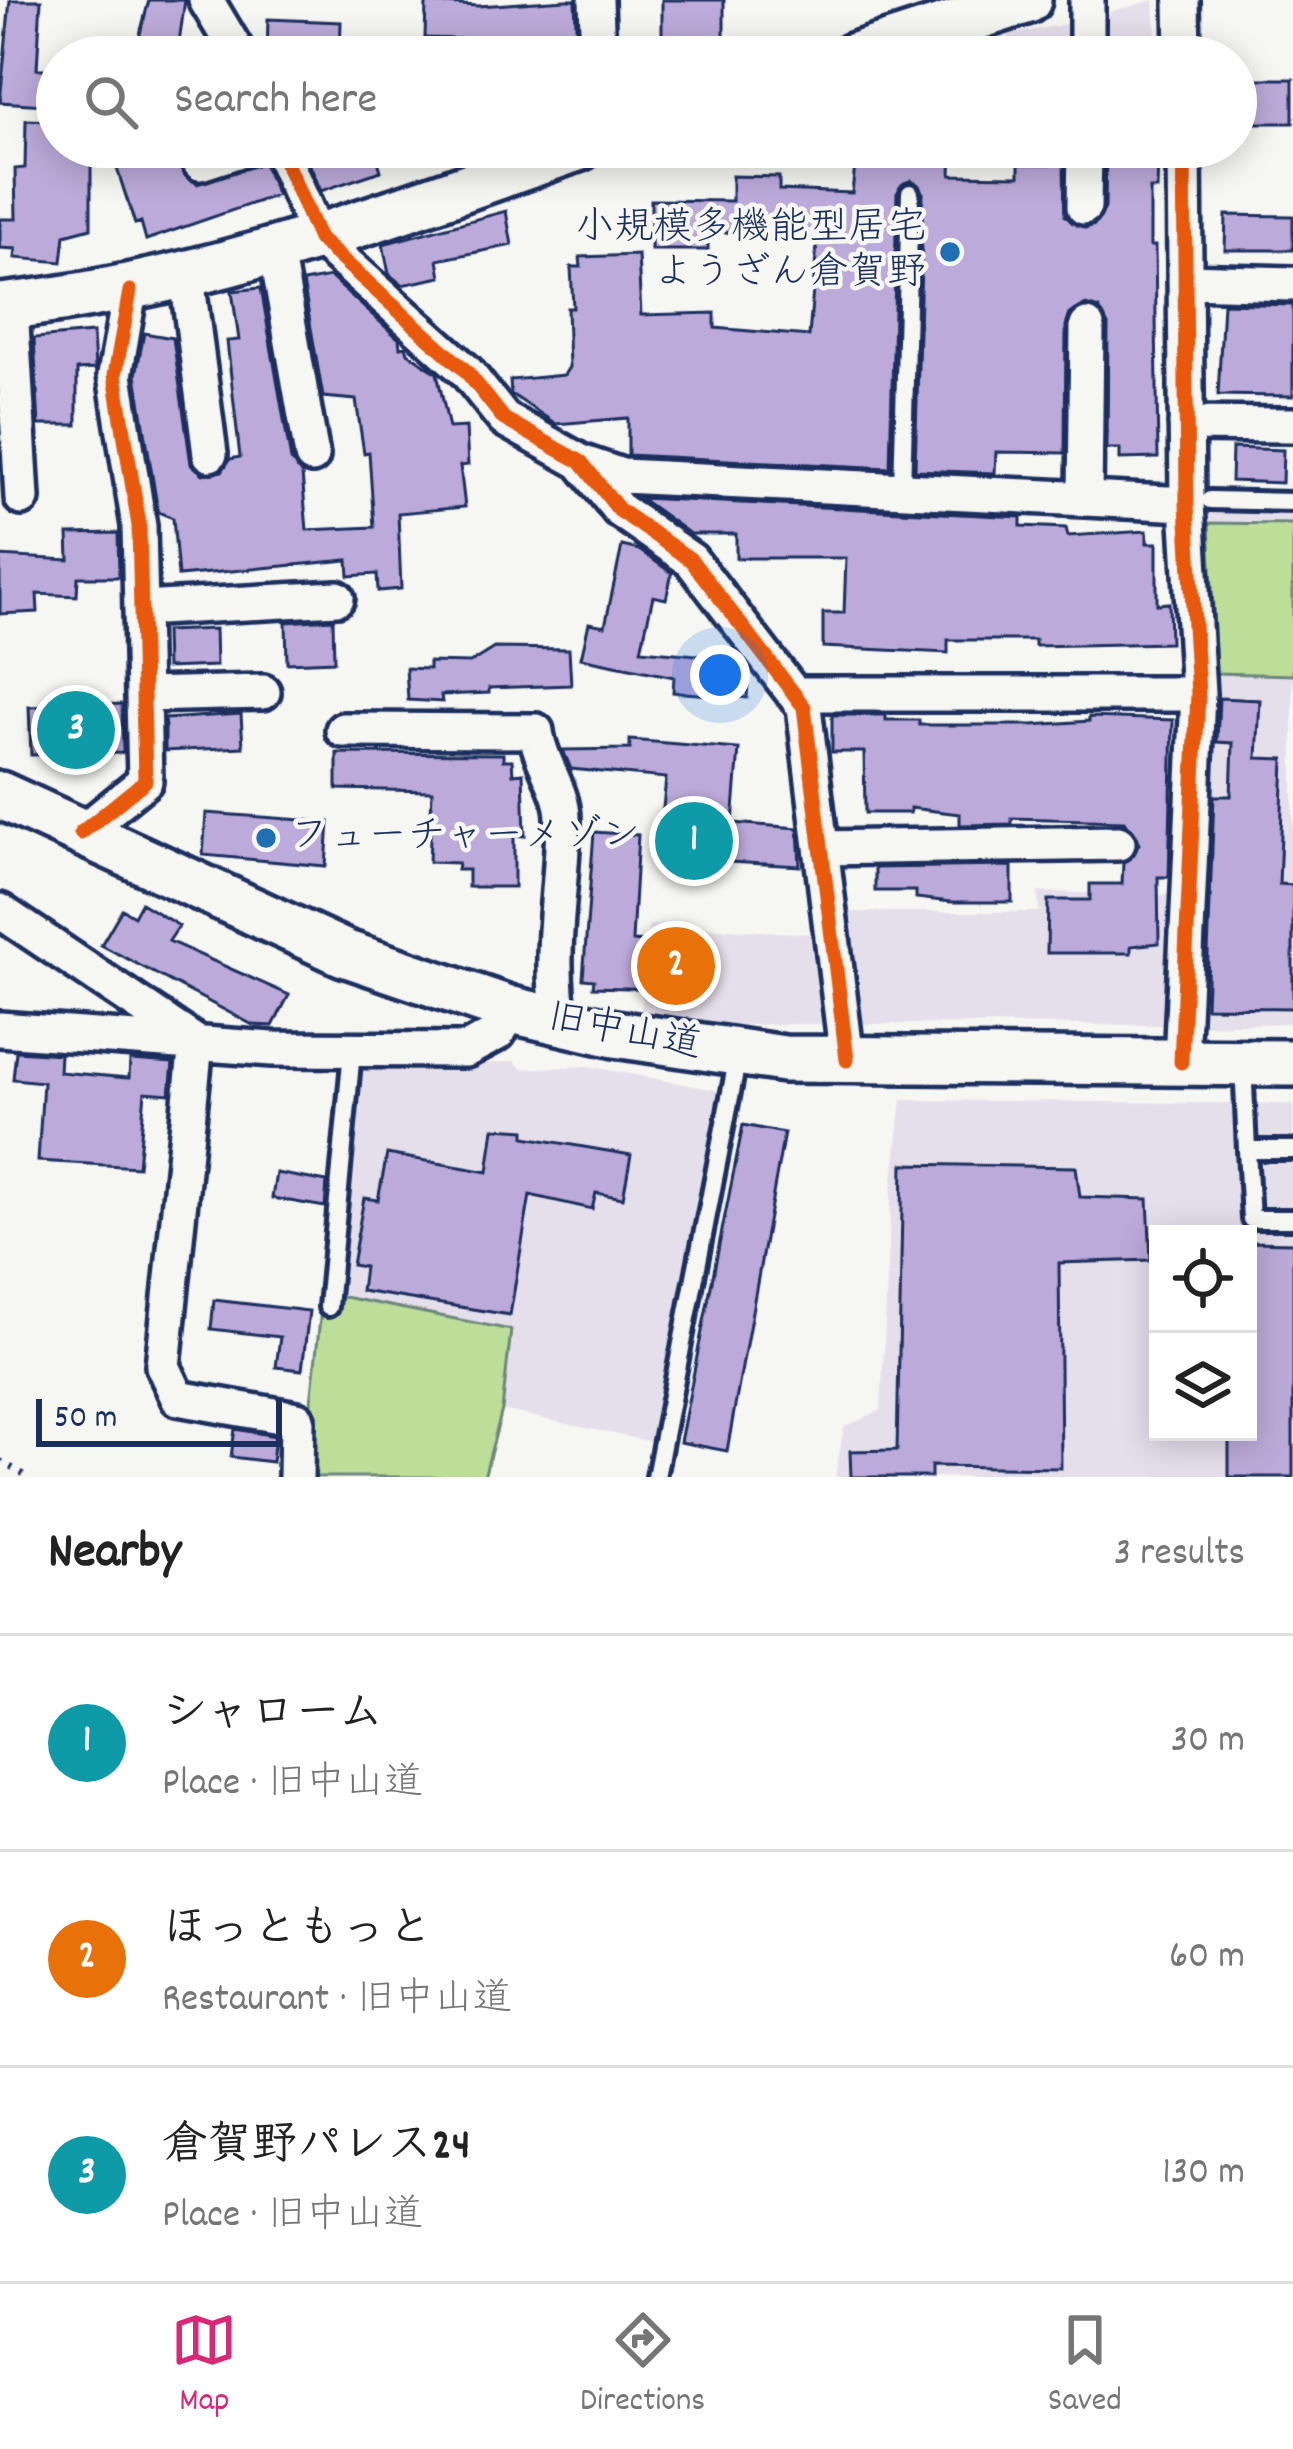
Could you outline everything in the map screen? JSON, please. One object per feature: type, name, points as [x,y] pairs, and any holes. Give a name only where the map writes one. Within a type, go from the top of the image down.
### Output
[{"type":"main road","points":[[915,36],[1019,1]]},
{"type":"main road","points":[[5,307],[130,291],[298,245],[471,168]]},
{"type":"main road","name":"旧中山道","points":[[0,796],[344,953],[560,1022],[738,1055],[1293,1063]]},
{"type":"street","points":[[206,0],[212,20],[228,36]]},
{"type":"street","points":[[596,0],[597,36]]},
{"type":"street","points":[[1087,0],[1087,36]]},
{"type":"street","points":[[1182,0],[1183,36]]},
{"type":"street","points":[[283,168],[298,245],[312,456]]},
{"type":"street","points":[[1084,207],[1085,168]]},
{"type":"street","points":[[1181,1062],[1198,694],[1199,502],[1186,424],[1184,168]]},
{"type":"street","points":[[298,245],[466,371],[504,418],[581,462],[622,476],[1199,502]]},
{"type":"street","points":[[187,277],[210,454]]},
{"type":"street","points":[[1185,281],[1293,284]]},
{"type":"street","points":[[81,833],[145,781],[139,526],[115,375],[130,291]]},
{"type":"street","points":[[5,307],[22,498]]},
{"type":"street","points":[[1085,499],[1087,326]]},
{"type":"street","points":[[1186,424],[1293,425]]},
{"type":"street","points":[[581,462],[619,510],[691,560],[804,706],[848,1060]]},
{"type":"street","points":[[141,609],[337,598]]},
{"type":"street","points":[[143,695],[263,692]]},
{"type":"street","points":[[794,694],[1198,694]]},
{"type":"street","points":[[344,730],[536,731],[539,758],[564,812],[553,960],[560,1022]]},
{"type":"street","points":[[822,848],[1118,843]]},
{"type":"street","points":[[0,911],[196,1043]]},
{"type":"street","points":[[0,1029],[352,1052],[466,1050],[498,1034],[512,1010]]},
{"type":"street","points":[[196,1043],[163,1366],[178,1398],[297,1419],[296,1477]]},
{"type":"lane","points":[[902,490],[910,193]]},
{"type":"lane","points":[[1199,502],[1293,502]]},
{"type":"lane","points":[[328,1307],[352,1052]]},
{"type":"lane","points":[[656,1477],[738,1055]]},
{"type":"lane","points":[[1243,1063],[1251,1219],[1293,1219]]},
{"type":"lane","points":[[1247,1150],[1293,1150]]},
{"type":"path","points":[[0,1462],[29,1477]]},
{"type":"shaded area","points":[[1154,0],[1156,36],[1100,36],[1100,24],[1112,11]]},
{"type":"shaded area","points":[[1076,22],[1076,36],[1008,35]]},
{"type":"shaded area","points":[[1200,513],[1293,514],[1293,1023],[1194,1025]]},
{"type":"shaded area","points":[[1038,892],[1170,895],[1167,1025],[856,1024],[845,912],[1039,912]]},
{"type":"shaded area","points":[[649,925],[815,934],[828,1024],[726,1025],[641,1013]]},
{"type":"shaded area","points":[[514,1061],[522,1069],[587,1066],[721,1091],[652,1442],[502,1410],[511,1331],[340,1296],[360,1066],[446,1068]]},
{"type":"shaded area","points":[[902,1100],[1293,1104],[1293,1477],[835,1477],[844,1427],[881,1410],[891,1197]]},
{"type":"green space","points":[[1209,523],[1293,524],[1293,675],[1216,673]]},
{"type":"green space","points":[[339,1296],[511,1330],[502,1410],[484,1477],[303,1477],[321,1309],[337,1310]]},
{"type":"building","points":[[10,0],[41,0],[36,104],[0,102]]},
{"type":"building","points":[[149,0],[185,0],[180,36],[140,36]]},
{"type":"building","points":[[575,0],[576,36],[425,36],[426,3],[478,6]]},
{"type":"building","points":[[662,0],[724,0],[724,36],[662,36]]},
{"type":"building","points":[[268,19],[341,22],[341,36],[268,36]]},
{"type":"building","points":[[1257,79],[1293,79],[1293,123],[1257,123]]},
{"type":"building","points":[[26,120],[36,120],[36,168],[91,168],[91,228],[65,235],[62,262],[15,258],[16,249],[0,248],[0,219],[16,219],[15,169],[25,168]]},
{"type":"building","points":[[117,168],[180,168],[197,184],[245,168],[266,168],[277,195],[146,240],[141,222],[135,224]]},
{"type":"building","points":[[311,168],[380,168],[381,171],[321,191]]},
{"type":"building","points":[[855,168],[951,168],[951,175],[1019,176],[1019,168],[1064,168],[1065,216],[1085,228],[1095,225],[1105,208],[1106,168],[1158,168],[1157,189],[1150,189],[1150,246],[1155,246],[1158,458],[1120,459],[1120,449],[1107,449],[1108,325],[1099,309],[1086,305],[1070,314],[1066,326],[1065,453],[996,452],[995,473],[915,470],[923,193],[911,180],[897,193],[890,468],[628,455],[628,418],[556,424],[511,394],[510,380],[564,375],[569,367],[571,267],[581,267],[580,257],[638,255],[641,315],[715,313],[715,328],[809,336],[818,233],[708,232],[708,250],[651,250],[651,200],[732,201],[732,176],[779,177],[779,190],[852,193]]},
{"type":"building","points":[[506,211],[512,245],[438,260],[441,277],[402,285],[389,274],[383,244]]},
{"type":"building","points":[[1226,215],[1293,216],[1293,250],[1225,250]]},
{"type":"building","points":[[330,277],[399,339],[400,347],[406,346],[408,353],[437,373],[449,428],[466,427],[468,465],[460,466],[465,507],[398,513],[401,589],[378,591],[377,574],[349,576],[348,560],[178,576],[173,518],[158,512],[136,375],[144,333],[173,338],[191,464],[203,474],[222,471],[230,459],[240,457],[227,341],[239,340],[232,291],[261,288],[291,460],[302,474],[307,530],[374,527],[369,452],[364,453],[356,400],[323,397],[303,282]]},
{"type":"building","points":[[1223,303],[1293,305],[1293,396],[1218,395]]},
{"type":"building","points":[[93,333],[95,369],[77,370],[77,425],[39,425],[34,338]]},
{"type":"building","points":[[1232,448],[1283,450],[1282,483],[1231,481]]},
{"type":"building","points":[[640,498],[1021,517],[1021,526],[1066,528],[1068,536],[1147,531],[1147,543],[1157,543],[1157,604],[1169,603],[1170,643],[1035,646],[1035,640],[948,640],[948,653],[823,647],[823,613],[844,613],[846,558],[736,558],[736,534],[690,534]]},
{"type":"building","points":[[118,533],[119,577],[78,577],[77,596],[37,594],[38,612],[0,614],[0,556],[69,560],[68,534]]},
{"type":"building","points":[[622,546],[639,550],[672,573],[666,599],[653,596],[641,650],[741,659],[749,670],[747,698],[673,692],[674,677],[581,658],[589,623],[605,626]]},
{"type":"building","points":[[333,619],[334,661],[287,663],[286,622]]},
{"type":"building","points":[[215,629],[216,666],[166,668],[165,631]]},
{"type":"building","points":[[494,648],[569,649],[571,685],[489,688],[489,693],[441,695],[442,702],[408,700],[406,668],[429,669],[429,662],[470,663]]},
{"type":"building","points":[[1219,698],[1260,700],[1257,758],[1284,759],[1279,884],[1293,885],[1293,1008],[1206,1007],[1214,796],[1231,796],[1233,743],[1217,742]]},
{"type":"building","points":[[122,704],[123,753],[31,755],[29,707]]},
{"type":"building","points":[[241,714],[243,747],[165,751],[165,719]]},
{"type":"building","points":[[832,715],[886,715],[886,720],[919,720],[919,725],[1032,725],[1089,721],[1089,717],[1173,720],[1169,877],[1158,877],[1159,943],[1131,946],[1131,953],[1047,953],[1048,900],[1090,900],[1090,884],[1122,884],[1123,863],[1139,844],[1124,821],[1012,818],[1012,824],[960,825],[960,814],[910,808],[910,813],[865,813],[864,752],[832,752]]},
{"type":"building","points":[[630,740],[739,749],[733,823],[798,828],[800,866],[658,858],[666,778],[571,769],[563,750],[630,749]]},
{"type":"building","points":[[337,753],[503,754],[503,760],[512,760],[513,774],[523,773],[525,836],[514,835],[514,887],[468,887],[468,870],[457,870],[458,863],[429,862],[432,791],[337,789]]},
{"type":"building","name":"フューチャーメゾン","points":[[206,813],[329,822],[326,866],[203,855]]},
{"type":"building","points":[[594,832],[638,835],[632,941],[700,946],[697,990],[593,987],[594,980],[583,979]]},
{"type":"building","points":[[1012,866],[1012,902],[951,902],[916,898],[916,891],[875,891],[875,868]]},
{"type":"building","points":[[141,903],[179,926],[169,941],[289,995],[273,1026],[253,1025],[101,945],[122,909],[134,916]]},
{"type":"building","points":[[16,1051],[60,1054],[59,1072],[129,1078],[130,1060],[173,1063],[170,1094],[145,1092],[138,1167],[38,1161],[43,1082],[13,1079]]},
{"type":"building","points":[[743,1125],[784,1133],[727,1451],[680,1442]]},
{"type":"building","points":[[494,1128],[525,1130],[525,1137],[631,1155],[623,1198],[596,1193],[592,1209],[530,1195],[510,1315],[361,1291],[364,1267],[352,1265],[364,1198],[378,1200],[387,1154],[488,1172]]},
{"type":"building","points":[[903,1164],[1076,1167],[1080,1197],[1148,1199],[1149,1260],[1059,1263],[1061,1468],[931,1466],[931,1477],[851,1477],[850,1451],[897,1450]]},
{"type":"building","points":[[276,1173],[327,1182],[325,1207],[272,1198]]},
{"type":"building","points":[[1257,1242],[1293,1243],[1293,1477],[1229,1477],[1229,1441],[1257,1441]]},
{"type":"building","points":[[214,1300],[309,1311],[302,1370],[276,1367],[280,1337],[211,1329]]},
{"type":"building","points":[[235,1429],[275,1436],[272,1462],[231,1457]]},
{"type":"cycle path","points":[[288,168],[319,239],[466,371],[504,419],[581,462],[619,510],[691,560],[804,707],[847,1060]]},
{"type":"cycle path","points":[[1181,1062],[1198,694],[1187,504],[1184,168]]},
{"type":"cycle path","points":[[81,833],[145,781],[139,526],[115,375],[130,291]]},
{"type":"place","name":"小規模多機能型居宅 ようざん倉賀野","points":[[950,252]]},
{"type":"place","name":"倉賀野パレス24","points":[[76,730]]},
{"type":"place","name":"フューチャーメゾン","points":[[266,838]]},
{"type":"place","name":"シャローム","points":[[694,841]]},
{"type":"place","name":"ほっともっと","points":[[676,966]]}]
